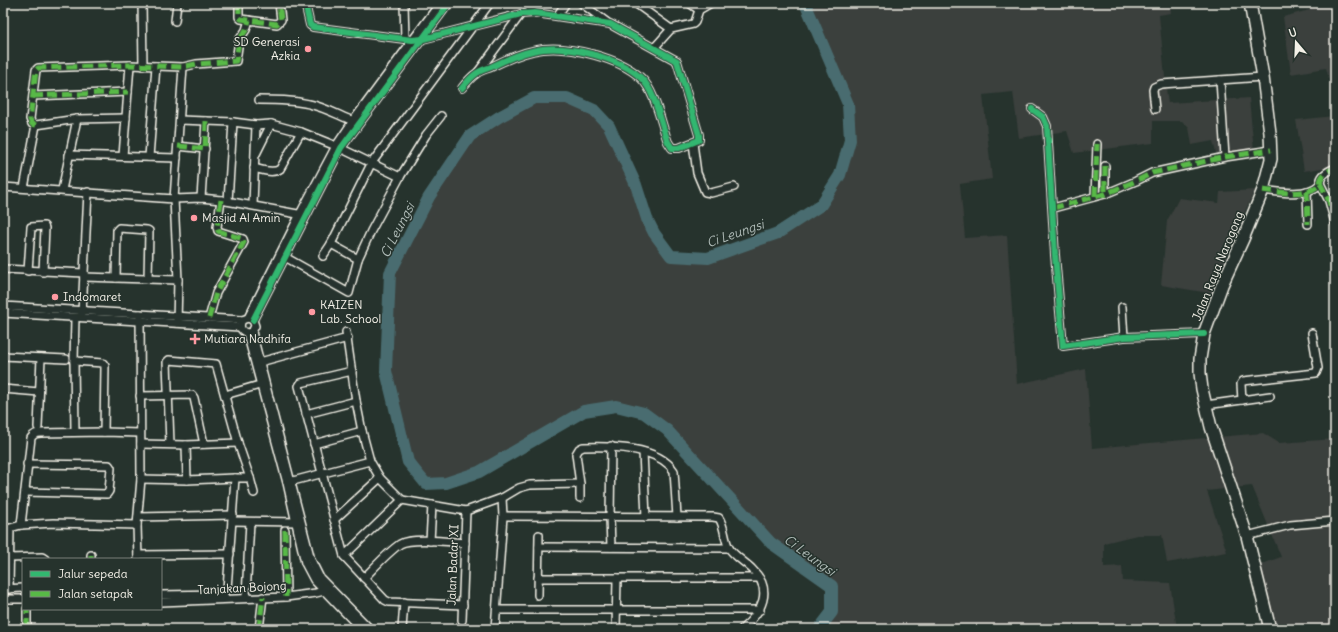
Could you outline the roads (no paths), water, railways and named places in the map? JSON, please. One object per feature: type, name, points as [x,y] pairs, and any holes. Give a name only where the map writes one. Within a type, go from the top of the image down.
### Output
[{"type":"main road","name":"Jalan Raya Narogong","points":[[1250,3],[1263,77],[1271,159],[1263,190],[1222,285],[1204,334],[1200,359],[1200,373],[1216,445],[1247,536],[1270,629]]},
{"type":"street","points":[[142,3],[143,66]]},
{"type":"street","points":[[176,21],[177,3]]},
{"type":"street","points":[[239,3],[239,18],[241,20],[263,23],[279,23],[281,20],[279,3]]},
{"type":"street","points":[[305,3],[310,25],[313,27],[409,39],[423,39],[475,25],[535,12],[610,24]]},
{"type":"street","points":[[404,3],[409,39]]},
{"type":"street","points":[[250,332],[241,330],[353,121],[409,39],[440,3]]},
{"type":"street","points":[[339,147],[449,3]]},
{"type":"street","points":[[323,256],[331,244],[371,164],[490,3]]},
{"type":"street","points":[[525,3],[535,12]]},
{"type":"street","points":[[557,16],[566,3]]},
{"type":"street","points":[[477,73],[515,56],[538,49],[554,48],[607,58],[640,77],[646,84],[653,97],[669,145],[672,148],[679,148],[699,140],[699,135],[676,60],[610,24],[589,5],[581,3]]},
{"type":"street","points":[[635,3],[671,29]]},
{"type":"street","points":[[689,3],[698,10]]},
{"type":"street","points":[[654,48],[671,29],[693,24],[695,22],[698,10],[711,3]]},
{"type":"street","points":[[462,88],[477,73],[521,14]]},
{"type":"street","points":[[126,118],[77,119],[36,125],[32,124],[30,119],[36,70],[38,68],[130,65],[183,67],[196,64],[236,61],[239,40],[246,30],[249,20]]},
{"type":"street","points":[[123,156],[130,65]]},
{"type":"street","points":[[149,157],[156,66]]},
{"type":"street","points":[[177,319],[178,280],[174,199],[183,67]]},
{"type":"street","points":[[1155,109],[1154,90],[1157,85],[1160,84],[1263,77]]},
{"type":"street","points":[[1220,80],[1224,157]]},
{"type":"street","points":[[33,96],[128,92]]},
{"type":"street","points":[[259,100],[284,100],[310,104],[353,121]]},
{"type":"street","points":[[1032,109],[1043,117],[1047,126],[1055,255],[1063,346],[1124,337],[1204,334]]},
{"type":"street","points":[[285,257],[350,293],[358,259],[371,231],[400,177],[426,135],[441,116]]},
{"type":"street","points":[[62,190],[77,119]]},
{"type":"street","points":[[180,120],[233,122],[256,125],[271,124],[301,132],[339,147],[400,177]]},
{"type":"street","points":[[201,198],[206,121]]},
{"type":"street","points":[[209,318],[216,293],[244,242],[243,239],[218,231],[217,228],[225,201],[233,122]]},
{"type":"street","points":[[255,155],[271,124]]},
{"type":"street","points":[[24,188],[36,125]]},
{"type":"street","points":[[253,205],[256,125]]},
{"type":"street","points":[[254,168],[278,171],[301,132]]},
{"type":"street","points":[[693,143],[697,173],[705,192],[711,194],[734,187]]},
{"type":"street","points":[[1095,196],[1097,144]]},
{"type":"street","points":[[178,146],[205,149]]},
{"type":"street","points":[[1053,208],[1105,194],[1136,182],[1152,173],[1224,157],[1271,150]]},
{"type":"street","points":[[69,155],[177,158]]},
{"type":"street","points":[[1105,166],[1105,194]]},
{"type":"street","points":[[1263,190],[1294,193],[1307,192],[1320,183],[1323,175],[1335,168]]},
{"type":"street","points":[[1320,183],[1329,201],[1335,223]]},
{"type":"street","points":[[3,186],[174,199],[201,198],[253,205],[303,215]]},
{"type":"street","points":[[75,432],[70,360],[78,318],[82,310],[88,192]]},
{"type":"street","points":[[1307,192],[1308,224]]},
{"type":"street","points":[[246,321],[285,257],[303,215]]},
{"type":"street","points":[[28,271],[31,227],[44,226],[43,272]]},
{"type":"street","points":[[116,278],[117,230],[119,228],[149,231],[148,279]]},
{"type":"street","points":[[331,244],[358,259]]},
{"type":"street","points":[[3,269],[116,278],[178,280]]},
{"type":"street","points":[[3,306],[82,310],[140,317],[246,321]]},
{"type":"street","points":[[1122,307],[1124,337]]},
{"type":"street","points":[[3,313],[78,318],[140,317]]},
{"type":"street","points":[[140,317],[141,480],[137,525],[138,557],[230,554]]},
{"type":"street","points":[[177,319],[209,318],[246,321],[255,326],[250,332]]},
{"type":"street","points":[[250,332],[260,362],[263,384]]},
{"type":"street","points":[[250,332],[298,522],[311,560],[326,588],[361,629]]},
{"type":"street","points":[[1242,400],[1241,384],[1245,381],[1316,373],[1318,368],[1312,333]]},
{"type":"street","points":[[260,362],[347,335],[356,401],[370,461],[380,478],[402,500],[466,511],[502,498],[520,488],[530,485],[580,484]]},
{"type":"street","points":[[3,356],[103,363],[105,366],[104,432]]},
{"type":"street","points":[[38,427],[42,358]]},
{"type":"street","points":[[170,444],[168,396],[169,360],[216,364],[238,443],[254,493]]},
{"type":"street","points":[[352,371],[300,384],[298,386],[344,556],[385,600],[389,602],[463,605]]},
{"type":"street","points":[[225,395],[263,384]]},
{"type":"street","points":[[3,389],[40,392]]},
{"type":"street","points":[[140,396],[189,395],[193,397],[204,444]]},
{"type":"street","points":[[1206,405],[1270,396]]},
{"type":"street","points":[[306,414],[356,401]]},
{"type":"street","points":[[314,444],[362,431]]},
{"type":"street","points":[[21,525],[31,438],[35,434],[75,432],[140,433]]},
{"type":"street","points":[[140,444],[186,445],[238,443]]},
{"type":"street","points":[[186,445],[187,480]]},
{"type":"street","points":[[611,446],[611,547]]},
{"type":"street","points":[[580,498],[580,484],[576,454],[583,447],[611,446],[643,452],[658,457],[674,471],[677,517]]},
{"type":"street","points":[[643,452],[646,517]]},
{"type":"street","points":[[289,482],[370,461]]},
{"type":"street","points":[[25,492],[106,494],[109,491],[111,468],[109,465],[27,464]]},
{"type":"street","points":[[162,595],[224,593],[227,589],[235,478]]},
{"type":"street","points":[[141,480],[250,478]]},
{"type":"street","points":[[334,520],[380,478]]},
{"type":"street","points":[[496,629],[503,516],[502,498]]},
{"type":"street","points":[[344,556],[402,500]]},
{"type":"street","points":[[430,541],[432,505]]},
{"type":"street","name":"Jalan Badar XI","points":[[462,620],[466,511]]},
{"type":"street","points":[[503,516],[720,518],[729,548],[753,570],[763,586],[764,596],[760,610],[742,629]]},
{"type":"street","points":[[138,517],[233,518],[250,522],[298,522]]},
{"type":"street","points":[[1247,536],[1290,525],[1335,521]]},
{"type":"street","points":[[246,596],[250,522]]},
{"type":"street","points":[[22,588],[6,589],[9,558],[6,530],[21,525],[53,523],[137,525]]},
{"type":"street","points":[[285,530],[286,597]]},
{"type":"street","points":[[538,595],[539,534]]},
{"type":"street","points":[[364,578],[401,544],[430,541],[465,543]]},
{"type":"street","points":[[539,547],[729,548]]},
{"type":"street","points":[[9,558],[44,558]]},
{"type":"street","points":[[538,578],[759,578]]},
{"type":"street","points":[[616,629],[617,578]]},
{"type":"street","points":[[326,588],[370,629]]},
{"type":"street","name":"Tanjakan Bojong","points":[[162,602],[286,597],[316,593],[326,588]]},
{"type":"street","points":[[259,629],[263,598]]},
{"type":"street","points":[[3,599],[22,599]]},
{"type":"street","points":[[402,629],[404,602]]},
{"type":"street","points":[[27,610],[27,629]]},
{"type":"street","points":[[498,610],[760,610]]},
{"type":"waterway","name":"Ci Leungsi","points":[[805,3],[848,104],[850,140],[840,175],[821,205],[778,233],[708,258],[671,256],[654,233],[647,219],[636,185],[609,126],[594,110],[567,98],[534,98],[499,117],[470,136],[429,197],[390,273],[386,371],[408,462],[426,484],[446,483],[479,472],[584,411],[616,406],[644,413],[667,430],[771,543],[832,586],[832,612],[819,629]]},
{"type":"place","name":"SD Generasi Azkia","points":[[308,49]]},
{"type":"place","name":"Masjid Al Amin","points":[[194,218]]},
{"type":"place","name":"Indomaret","points":[[55,297]]},
{"type":"place","name":"KAIZEN Lab. School","points":[[312,312]]},
{"type":"place","name":"Mutiara Nadhifa","points":[[195,339]]}]
